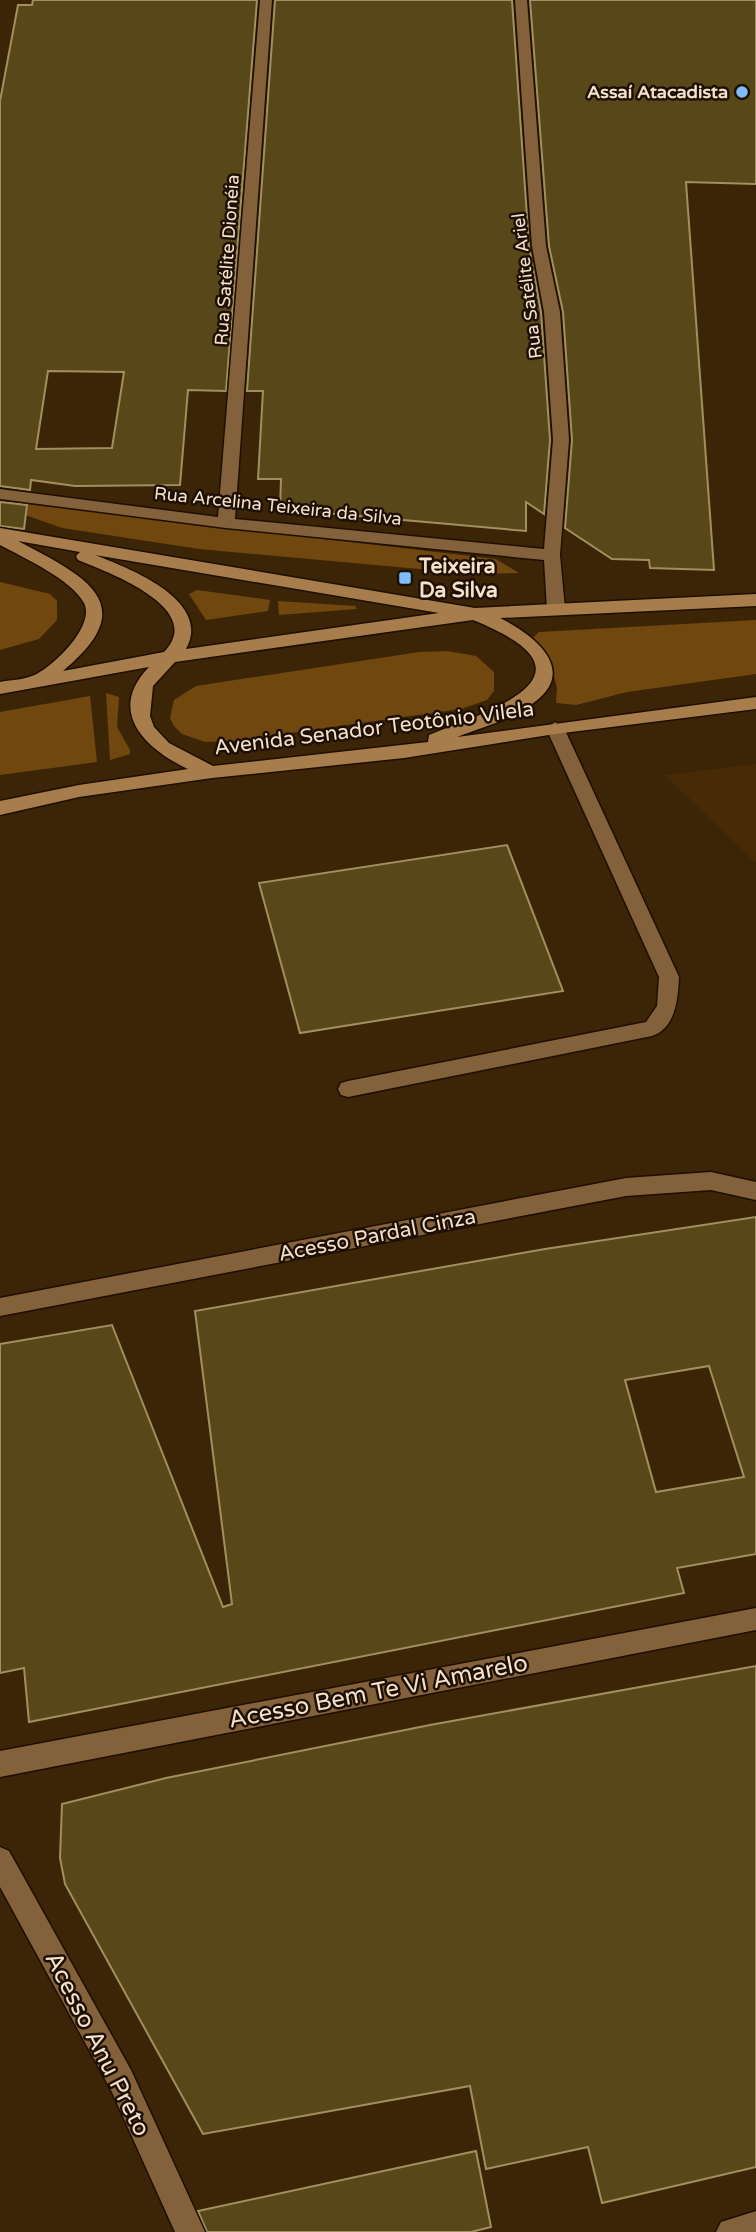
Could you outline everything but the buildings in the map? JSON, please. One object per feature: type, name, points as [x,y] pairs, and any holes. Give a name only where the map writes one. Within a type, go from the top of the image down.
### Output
[{"type":"main road","points":[[0,533],[475,614],[507,626],[522,636],[539,657],[544,674],[539,689],[526,700],[404,752]]},
{"type":"main road","points":[[0,539],[64,575],[95,607],[96,616],[90,633],[38,681]]},
{"type":"main road","points":[[57,543],[153,590],[176,611],[184,634],[175,656],[146,682],[139,709],[143,725],[162,747],[212,772]]},
{"type":"main road","points":[[0,688],[175,656],[475,614],[756,600]]},
{"type":"main road","name":"Avenida Senador Teotônio Vilela","points":[[0,808],[79,792],[212,772],[404,752],[555,728],[756,703]]},
{"type":"street","name":"Rua Satélite Dionéia","points":[[226,523],[267,0]]},
{"type":"street","name":"Rua Satélite Ariel","points":[[521,0],[539,246],[552,312],[560,427],[552,555],[556,609]]},
{"type":"street","name":"Rua Arcelina Teixeira da Silva","points":[[0,494],[226,523],[552,555]]},
{"type":"street","points":[[348,1089],[652,1028],[667,1008],[669,977],[555,728]]},
{"type":"street","name":"Acesso Pardal Cinza","points":[[0,1307],[626,1187],[711,1181],[756,1191]]},
{"type":"street","name":"Acesso Bem Te Vi Amarelo","points":[[0,1763],[756,1619]]},
{"type":"street","name":"Acesso Anu Preto","points":[[0,1860],[121,2080],[190,2232]]},
{"type":"street","points":[[731,2232],[756,2226]]},
{"type":"shaded area","points":[[0,501],[496,559],[519,573],[474,574],[199,549],[62,528],[0,506]]},
{"type":"shaded area","points":[[0,582],[50,594],[57,601],[57,620],[39,639],[0,650]]},
{"type":"shaded area","points":[[197,590],[270,600],[268,611],[206,620],[189,594]]},
{"type":"shaded area","points":[[278,601],[355,606],[357,609],[279,615]]},
{"type":"shaded area","points":[[756,620],[756,674],[627,692],[576,705],[556,703],[557,688],[551,664],[532,639],[539,632]]},
{"type":"shaded area","points":[[447,651],[476,656],[494,672],[494,691],[487,700],[461,709],[232,741],[205,742],[182,734],[170,718],[174,700],[196,686],[419,652]]},
{"type":"shaded area","points":[[106,693],[119,697],[117,727],[130,750],[130,754],[110,760]]},
{"type":"shaded area","points":[[90,696],[97,762],[0,775],[0,712]]},
{"type":"shaded area","points":[[756,764],[756,863],[665,775]]},
{"type":"place","name":"Assaí Atacadista","points":[[742,92]]},
{"type":"place","name":"Teixeira Da Silva","points":[[405,578]]}]
